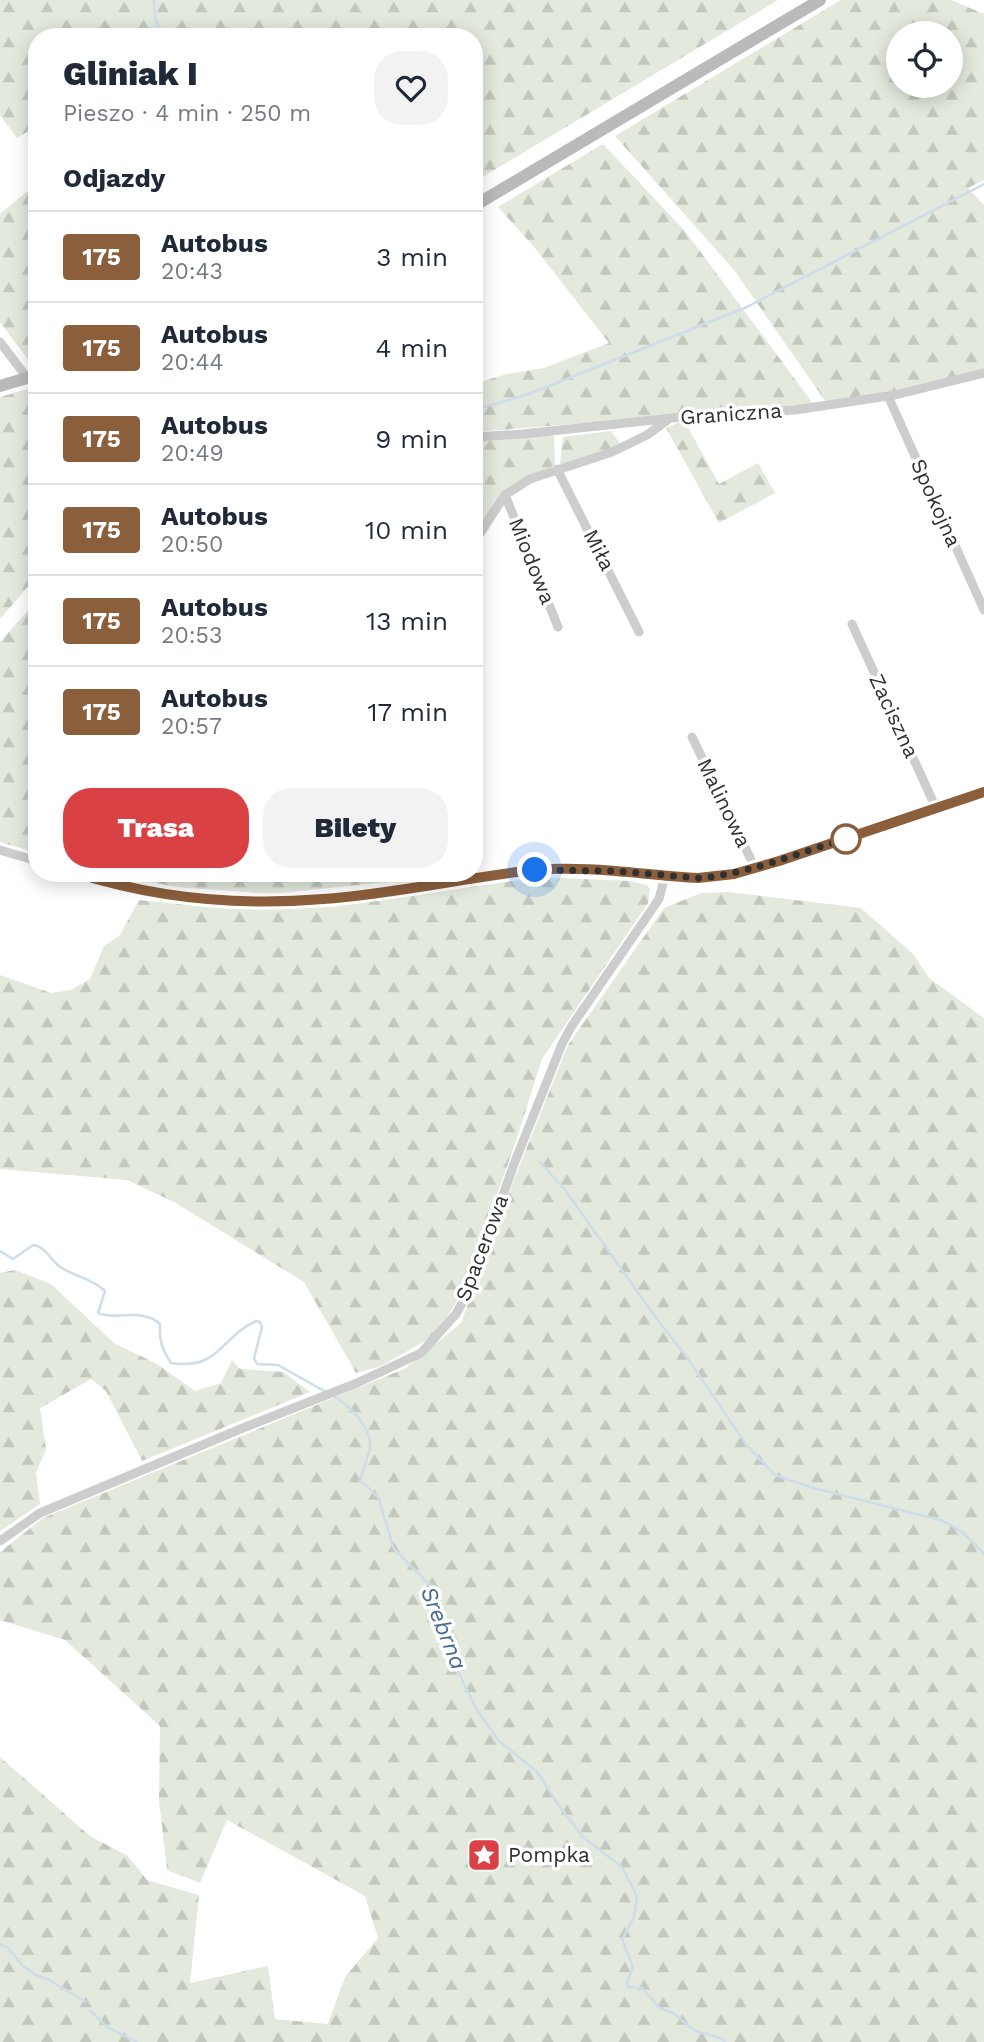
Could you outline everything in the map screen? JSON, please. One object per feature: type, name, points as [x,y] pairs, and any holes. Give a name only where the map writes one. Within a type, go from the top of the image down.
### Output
[{"type":"main road","points":[[483,201],[820,0]]},
{"type":"main road","points":[[0,386],[28,379]]},
{"type":"street","points":[[0,342],[28,373]]},
{"type":"street","name":"Graniczna","points":[[483,437],[523,435],[669,418],[777,412],[888,396],[984,373]]},
{"type":"street","name":"Spokojna","points":[[888,396],[984,610]]},
{"type":"street","points":[[483,529],[505,495],[530,479],[612,452],[647,435],[669,418]]},
{"type":"street","name":"Miła","points":[[556,469],[639,632]]},
{"type":"street","name":"Miodowa","points":[[505,495],[558,627]]},
{"type":"street","name":"Zaciszna","points":[[852,624],[936,808]]},
{"type":"street","name":"Malinowa","points":[[692,737],[755,869]]},
{"type":"street","points":[[483,878],[535,870],[718,877],[755,869],[984,792]]},
{"type":"street","points":[[0,850],[28,858]]},
{"type":"street","name":"Spacerowa","points":[[0,1541],[40,1513],[421,1353],[457,1314],[469,1292],[514,1164],[562,1044],[659,900],[665,876]]},
{"type":"street","points":[[109,882],[191,898],[272,902],[326,899],[452,882]]},
{"type":"street","points":[[418,887],[419,882]]},
{"type":"green space","points":[[0,0],[778,0],[483,177],[483,28],[28,28],[28,131],[17,138],[0,115]]},
{"type":"green space","points":[[841,0],[951,0],[984,14],[984,180],[968,188],[984,205],[984,370],[889,393],[826,402],[734,270],[615,136]]},
{"type":"green space","points":[[603,144],[685,231],[814,405],[483,431],[483,381],[506,374],[544,368],[609,343],[535,248],[498,207]]},
{"type":"green space","points":[[28,191],[28,360],[0,322],[0,214]]},
{"type":"green space","points":[[28,389],[28,586],[0,619],[0,397]]},
{"type":"green space","points":[[684,420],[719,484],[758,463],[775,493],[719,523],[666,428]]},
{"type":"green space","points":[[611,431],[621,445],[588,459],[560,464],[563,437]]},
{"type":"green space","points":[[554,434],[555,465],[513,486],[483,525],[483,438]]},
{"type":"green space","points":[[28,610],[28,850],[0,842],[0,642]]},
{"type":"green space","points":[[539,877],[630,881],[647,885],[650,889],[648,903],[542,1059],[462,1293],[429,1339],[381,1366],[356,1373],[304,1282],[174,1202],[127,1180],[0,1169],[0,975],[51,993],[71,990],[90,979],[104,946],[120,935],[139,900],[234,907],[330,907]]},
{"type":"green space","points":[[151,882],[386,882],[273,894],[176,887]]},
{"type":"green space","points":[[728,892],[861,908],[913,954],[929,978],[984,1018],[984,2042],[0,2042],[0,1757],[90,1836],[128,1856],[147,1880],[199,1895],[190,1983],[268,1966],[275,2019],[328,2024],[345,1977],[378,1938],[365,1896],[227,1820],[200,1883],[167,1870],[159,1800],[160,1726],[65,1640],[0,1620],[0,1552],[43,1518],[406,1368],[461,1323],[568,1045],[664,908],[701,893]]},
{"type":"green space","points":[[15,1270],[51,1284],[114,1343],[157,1364],[195,1391],[221,1383],[232,1360],[240,1369],[283,1372],[310,1392],[142,1461],[106,1391],[91,1379],[40,1408],[46,1449],[36,1473],[40,1504],[0,1531],[0,1273]]},
{"type":"waterway","points":[[154,0],[155,18],[159,28]]},
{"type":"waterway","points":[[483,407],[529,394],[747,307],[984,184]]},
{"type":"waterway","points":[[540,1162],[566,1191],[686,1356],[748,1447],[775,1475],[810,1487],[940,1520],[959,1530],[984,1554]]},
{"type":"waterway","name":"Srebrna","points":[[0,1251],[13,1259],[33,1245],[37,1246],[59,1266],[105,1291],[98,1313],[111,1316],[136,1315],[153,1319],[160,1324],[162,1345],[171,1363],[200,1362],[218,1351],[244,1328],[256,1321],[260,1322],[262,1327],[254,1358],[257,1364],[278,1365],[326,1392]]},
{"type":"waterway","name":"Srebrna","points":[[332,1395],[352,1410],[367,1432],[370,1447],[360,1480],[378,1497],[394,1549],[430,1585],[458,1671],[474,1705],[498,1740],[537,1772],[583,1837],[622,1867],[637,1896],[634,1917],[622,1939],[633,1967],[627,1981],[628,1987],[642,1988],[660,2008],[673,2013],[695,2031],[721,2038],[725,2042]]},
{"type":"waterway","points":[[0,1944],[8,1948],[23,1966],[34,1974],[86,2002]]},
{"type":"waterway","points":[[90,2010],[107,2027],[137,2042]]},
{"type":"bus line","name":"175","points":[[483,877],[535,870],[573,869],[698,878],[718,877],[779,861],[984,792]]},
{"type":"bus line","name":"175","points":[[107,882],[191,898],[272,902],[326,899],[449,882]]},
{"type":"place","name":"Pompka","points":[[484,1855]]},
{"type":"route","points":[[535,870],[573,869],[698,878],[718,877],[755,869],[846,839]]}]
